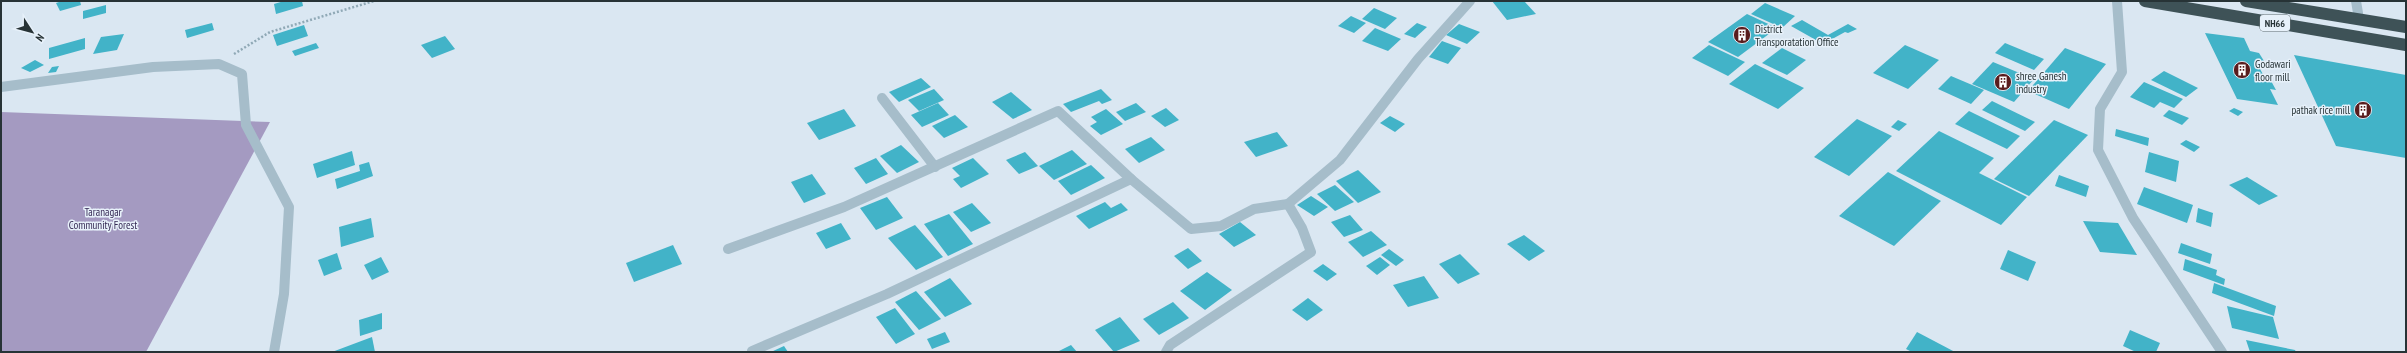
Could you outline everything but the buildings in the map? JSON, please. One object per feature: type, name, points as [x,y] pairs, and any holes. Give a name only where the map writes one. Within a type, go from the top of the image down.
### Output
[{"type":"highway","name":"NH66","points":[[2145,1],[2406,45]]},
{"type":"highway","name":"NH66","points":[[2246,1],[2406,27]]},
{"type":"street","points":[[728,249],[844,207],[1058,112],[1131,179],[1191,229],[1221,226],[1254,209],[1288,204],[1340,160],[1418,59],[1470,1]]},
{"type":"street","points":[[2117,1],[2122,72],[2100,109],[2098,150],[2133,218],[2222,352]]},
{"type":"street","points":[[2356,1],[2359,19]]},
{"type":"street","points":[[1,86],[153,67],[219,64],[242,74],[246,125],[289,207],[284,294],[274,352]]},
{"type":"street","points":[[882,98],[934,166]]},
{"type":"street","points":[[752,351],[887,294],[1131,179]]},
{"type":"street","points":[[1166,352],[1170,345],[1311,252],[1302,228],[1288,204]]},
{"type":"path","points":[[219,64],[270,32],[374,1]]},
{"type":"green space","name":"Taranagar Community Forest","points":[[1,112],[270,122],[146,352],[1,352]]},
{"type":"place","name":"District Transporatation Office","points":[[1742,35]]},
{"type":"place","name":"Godawari floor mill","points":[[2242,70]]},
{"type":"place","name":"shree Ganesh industry","points":[[2003,82]]},
{"type":"place","name":"pathak rice mill","points":[[2363,110]]}]
